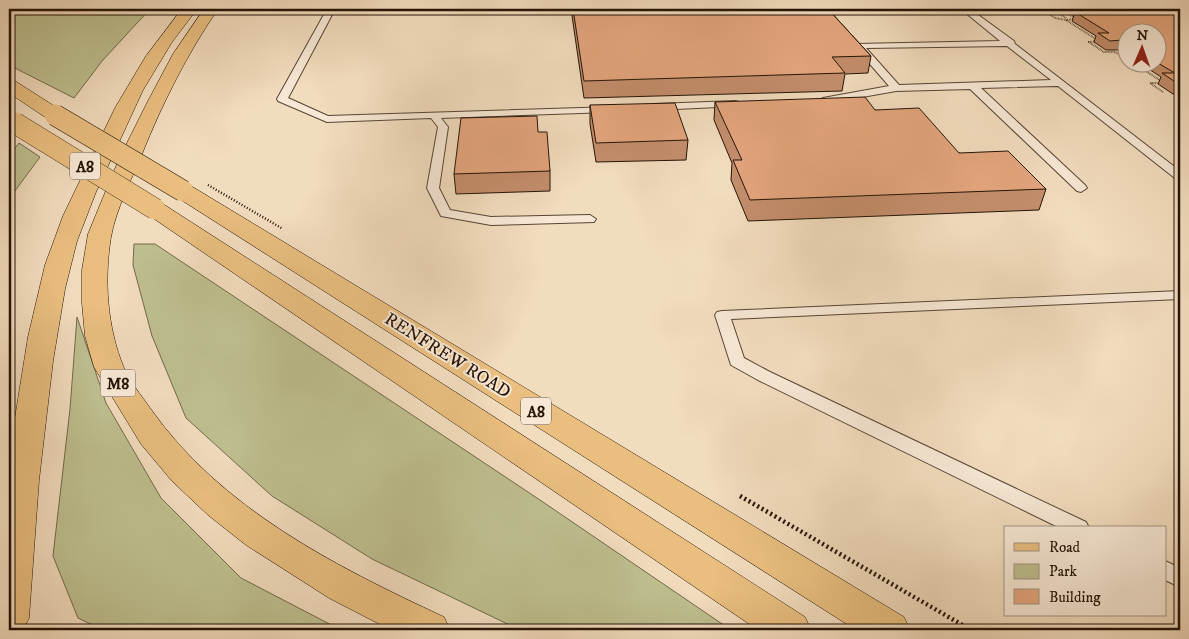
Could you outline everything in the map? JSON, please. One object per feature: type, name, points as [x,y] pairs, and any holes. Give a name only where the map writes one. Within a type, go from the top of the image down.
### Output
[{"type":"main road","points":[[9,618],[34,382],[51,290],[65,240],[138,81],[168,36],[190,9]]},
{"type":"main road","name":"M8","points":[[211,9],[192,35],[176,62],[131,152],[99,236],[94,276],[95,298],[102,345],[110,368],[135,412],[156,440],[187,476],[217,501],[252,529],[310,569],[377,605],[430,630]]},
{"type":"main road","name":"RENFREW ROAD","points":[[9,85],[54,115],[183,191],[890,630]]},
{"type":"main road","name":"A8","points":[[12,120],[155,210],[791,630]]},
{"type":"lane","points":[[330,9],[282,100],[327,119],[620,108]]},
{"type":"lane","points":[[965,9],[1011,43],[1180,177]]},
{"type":"lane","points":[[896,88],[856,42],[1011,43]]},
{"type":"lane","points":[[816,101],[896,88],[1062,83]]},
{"type":"lane","points":[[973,86],[1081,188]]},
{"type":"lane","points":[[640,108],[747,104]]},
{"type":"lane","points":[[434,115],[443,127],[433,188],[445,213],[491,222],[590,219]]},
{"type":"lane","points":[[1075,526],[764,376],[737,360],[722,315],[1180,295]]},
{"type":"lane","points":[[1166,571],[1180,578]]},
{"type":"path","points":[[1058,13],[1099,41],[1089,42],[1104,52],[1116,53]]},
{"type":"path","points":[[1049,14],[1055,18],[1076,19],[1067,13]]},
{"type":"path","points":[[1147,72],[1164,83],[1150,83],[1163,92]]},
{"type":"green space","points":[[16,9],[150,9],[102,61],[74,98],[9,65],[9,13]]},
{"type":"green space","points":[[19,143],[40,157],[9,199],[9,156]]},
{"type":"green space","points":[[134,244],[155,244],[540,500],[731,630],[520,630],[372,559],[272,496],[186,418],[152,336],[133,265]]},
{"type":"green space","points":[[77,317],[106,403],[161,498],[241,578],[341,630],[103,630],[78,618],[53,556],[70,409]]},
{"type":"building","points":[[573,9],[828,9],[871,56],[832,57],[845,73],[584,81]]},
{"type":"building","points":[[1180,9],[1180,83],[1162,73],[1175,73],[1166,68],[1166,22],[1116,22],[1116,40],[1110,41],[1098,33],[1109,33],[1075,12]]},
{"type":"building","points":[[865,97],[875,110],[919,108],[959,153],[1008,151],[1046,189],[750,200],[733,160],[742,160],[715,102]]},
{"type":"building","points":[[675,103],[688,140],[596,143],[590,105]]},
{"type":"building","points":[[537,116],[538,132],[547,132],[550,171],[454,174],[461,118]]}]
